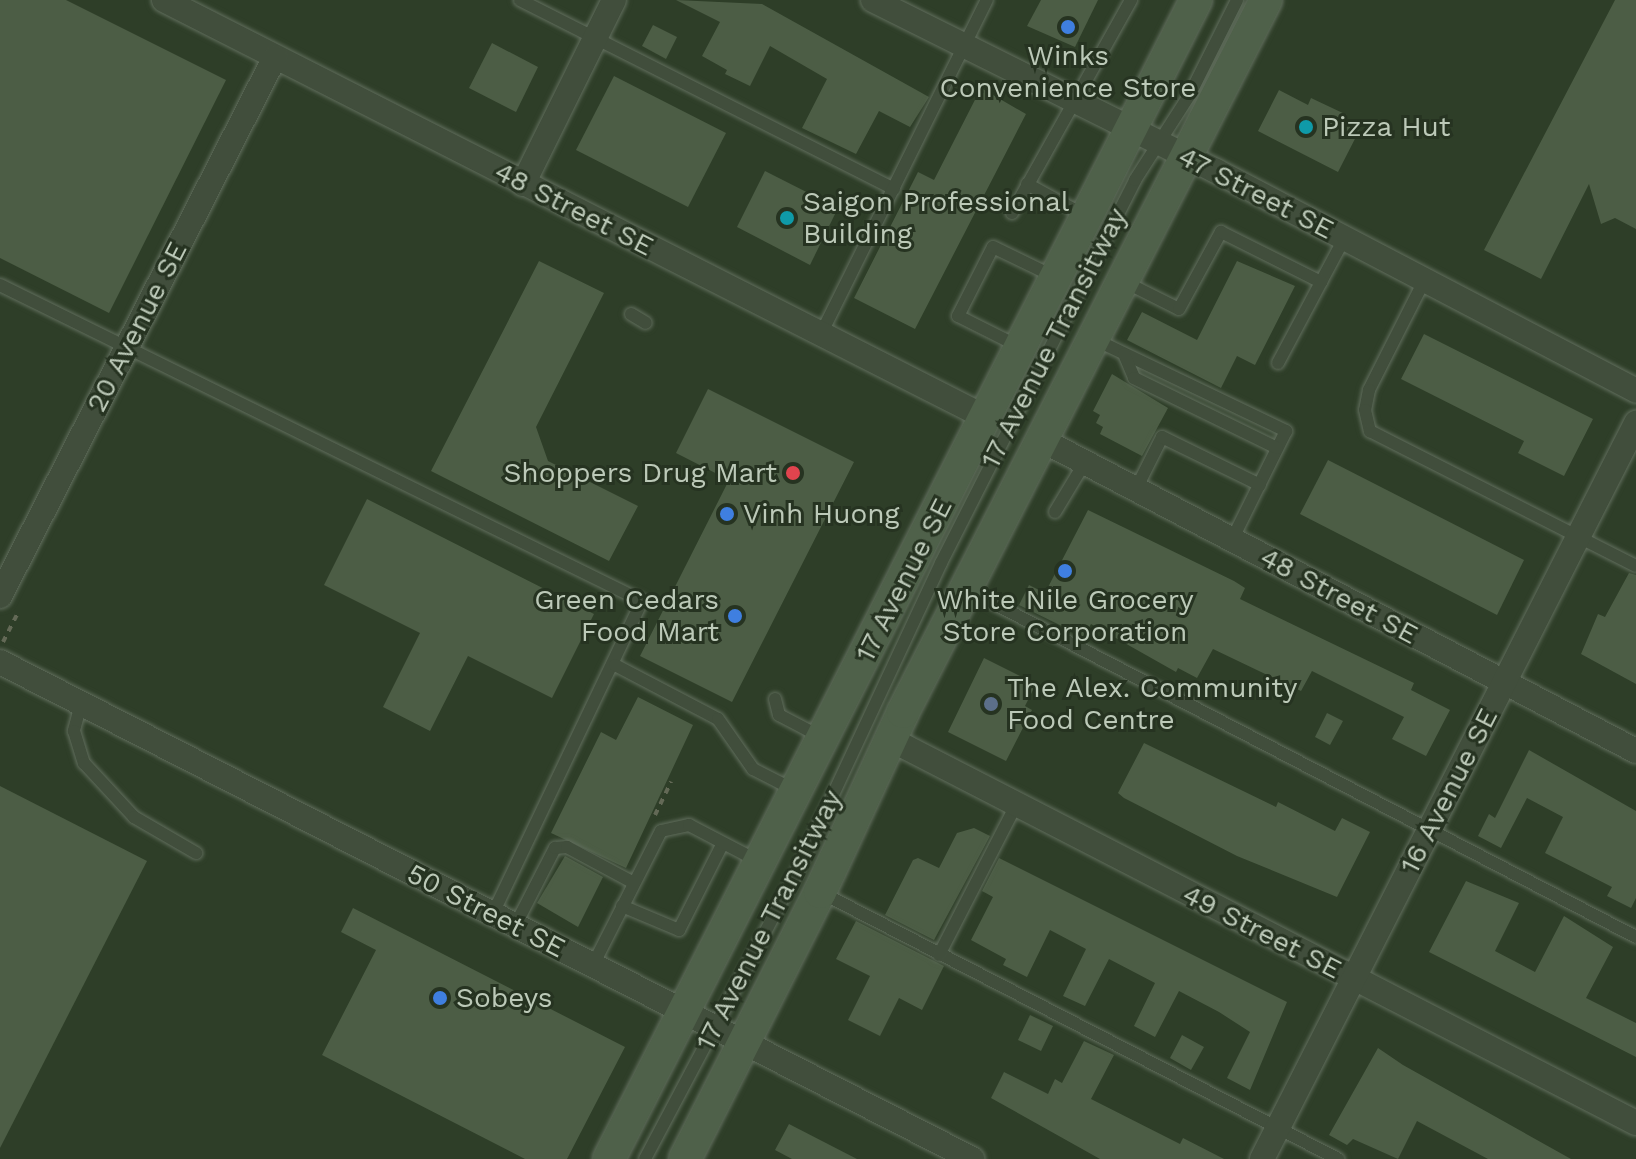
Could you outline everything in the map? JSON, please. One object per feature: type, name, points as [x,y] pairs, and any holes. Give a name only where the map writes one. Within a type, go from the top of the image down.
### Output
[{"type":"main road","name":"17 Avenue SE","points":[[685,1159],[820,892],[890,739],[1122,281],[1196,0]]},
{"type":"main road","name":"17 Avenue SE","points":[[609,1159],[1086,216],[1158,143],[1266,0]]},
{"type":"street","name":"48 Street SE","points":[[164,0],[820,336],[985,417]]},
{"type":"street","points":[[523,184],[614,0]]},
{"type":"street","name":"47 Street SE","points":[[873,0],[1158,143],[1636,391]]},
{"type":"street","name":"20 Avenue SE","points":[[10,602],[126,349],[275,57]]},
{"type":"street","name":"16 Avenue SE","points":[[1262,1159],[1636,423]]},
{"type":"street","name":"48 Street SE","points":[[1042,440],[1636,751]]},
{"type":"street","name":"50 Street SE","points":[[0,662],[972,1159]]},
{"type":"street","name":"49 Street SE","points":[[890,739],[1015,807],[1636,1123]]},
{"type":"lane","points":[[520,0],[894,189]]},
{"type":"lane","points":[[820,336],[987,0]]},
{"type":"lane","points":[[1012,213],[1131,0]]},
{"type":"lane","name":"17 Avenue Transitway","points":[[646,1158],[823,819],[989,466],[1158,143],[1189,96],[1237,0]]},
{"type":"lane","points":[[1027,184],[1086,216]]},
{"type":"lane","points":[[1122,281],[1179,309],[1221,232],[1321,282]]},
{"type":"lane","points":[[1278,363],[1344,239]]},
{"type":"lane","points":[[1020,346],[958,316],[993,247],[1055,277]]},
{"type":"lane","points":[[1424,281],[1369,390],[1365,410],[1370,431],[1636,566]]},
{"type":"lane","points":[[0,285],[642,601],[615,665],[492,915]]},
{"type":"lane","points":[[631,314],[646,323]]},
{"type":"lane","points":[[1093,338],[1286,431],[1232,540]]},
{"type":"lane","points":[[1124,354],[1134,378],[1277,448]]},
{"type":"lane","points":[[1136,489],[1162,437],[1260,485]]},
{"type":"lane","points":[[1055,512],[1085,462]]},
{"type":"lane","points":[[966,588],[1428,832],[1636,937]]},
{"type":"lane","points":[[615,665],[718,719],[753,769],[797,791]]},
{"type":"lane","points":[[775,699],[779,715],[824,739]]},
{"type":"lane","points":[[81,704],[74,731],[84,763],[134,817],[196,853]]},
{"type":"lane","points":[[939,955],[1015,807]]},
{"type":"lane","points":[[593,965],[661,831],[689,825],[761,862]]},
{"type":"lane","points":[[622,906],[679,930],[723,843]]},
{"type":"lane","points":[[515,926],[555,848],[567,847],[634,883]]},
{"type":"lane","points":[[820,892],[1338,1159]]},
{"type":"path","points":[[0,648],[10,602]]},
{"type":"building","points":[[0,0],[66,0],[226,80],[109,313],[0,258]]},
{"type":"building","points":[[676,0],[762,4],[929,97],[910,127],[879,111],[856,154],[802,128],[827,79],[770,46],[750,86],[725,74],[727,70],[702,56],[720,22]]},
{"type":"building","points":[[1041,0],[1098,0],[1075,47],[1027,26]]},
{"type":"building","points":[[1615,0],[1636,0],[1636,229],[1615,218],[1601,224],[1589,184],[1541,279],[1484,250]]},
{"type":"building","points":[[653,25],[677,37],[666,59],[642,46]]},
{"type":"building","points":[[492,43],[538,67],[516,112],[469,88]]},
{"type":"building","points":[[614,76],[726,133],[688,207],[576,150]]},
{"type":"building","points":[[981,88],[1026,114],[915,329],[854,298],[918,172],[934,180]]},
{"type":"building","name":"Pizza Hut","points":[[1279,90],[1308,105],[1311,98],[1347,115],[1343,123],[1359,131],[1338,172],[1258,131]]},
{"type":"building","name":"Saigon Professional Building","points":[[765,171],[838,208],[810,265],[737,227]]},
{"type":"building","points":[[539,261],[604,293],[536,427],[548,461],[638,506],[609,561],[431,471]]},
{"type":"building","points":[[1237,261],[1295,286],[1255,365],[1237,356],[1221,388],[1127,340],[1142,312],[1197,340]]},
{"type":"building","points":[[1424,334],[1593,419],[1564,476],[1518,453],[1524,441],[1401,379]]},
{"type":"building","points":[[1112,374],[1168,408],[1142,456],[1100,434],[1103,427],[1096,423],[1100,415],[1093,411]]},
{"type":"building","points":[[708,389],[854,462],[732,702],[640,656],[729,480],[676,453]]},
{"type":"building","points":[[1328,460],[1524,560],[1497,615],[1300,514]]},
{"type":"building","points":[[367,499],[594,614],[552,698],[468,656],[430,731],[383,707],[420,633],[324,585]]},
{"type":"building","points":[[1088,510],[1234,581],[1245,588],[1240,599],[1414,683],[1411,690],[1450,710],[1426,756],[1392,739],[1404,717],[1312,671],[1301,691],[1213,649],[1197,678],[1178,668],[1176,672],[1091,624],[1084,637],[1019,605],[1029,585],[1045,593]]},
{"type":"building","points":[[1629,573],[1636,575],[1636,684],[1581,654],[1598,614],[1605,617]]},
{"type":"building","points":[[984,658],[1036,684],[1025,706],[1032,710],[1006,761],[948,732]]},
{"type":"building","points":[[638,697],[693,725],[626,868],[551,833],[601,732],[616,740]]},
{"type":"building","points":[[1327,713],[1343,721],[1330,745],[1315,737]]},
{"type":"building","points":[[1144,743],[1276,807],[1278,802],[1335,831],[1342,818],[1370,832],[1337,897],[1237,856],[1124,798],[1118,793]]},
{"type":"building","points":[[1529,750],[1636,811],[1636,898],[1631,908],[1607,896],[1612,887],[1545,853],[1563,817],[1527,798],[1501,848],[1478,836],[1489,814],[1495,818]]},
{"type":"building","points":[[0,786],[147,861],[0,1148]]},
{"type":"building","points":[[974,828],[990,836],[934,940],[885,915],[913,860],[918,858],[939,868],[957,833]]},
{"type":"building","points":[[565,856],[603,877],[578,927],[537,903]]},
{"type":"building","points":[[999,858],[1287,1002],[1250,1090],[1227,1078],[1250,1032],[1219,1012],[1179,991],[1155,1037],[1134,1026],[1155,983],[1109,959],[1085,1006],[1063,996],[1086,949],[1050,930],[1027,977],[1003,965],[1006,959],[971,940],[993,897],[982,891]]},
{"type":"building","points":[[1466,881],[1519,903],[1495,951],[1535,972],[1564,916],[1613,947],[1586,998],[1636,1023],[1636,1057],[1429,952]]},
{"type":"building","name":"Sobeys","points":[[353,908],[625,1047],[567,1159],[525,1159],[322,1055],[376,950],[341,932]]},
{"type":"building","points":[[856,921],[944,966],[922,1010],[899,998],[880,1036],[848,1020],[870,976],[836,959]]},
{"type":"building","points":[[1030,1015],[1053,1026],[1041,1051],[1018,1040]]},
{"type":"building","points":[[1182,1035],[1204,1047],[1191,1070],[1170,1058]]},
{"type":"building","points":[[1084,1041],[1114,1055],[1091,1099],[1180,1144],[1183,1138],[1224,1159],[1100,1159],[991,1098],[1004,1072],[1048,1094],[1055,1079],[1062,1083]]},
{"type":"building","points":[[1378,1048],[1571,1159],[1488,1159],[1417,1121],[1398,1159],[1353,1139],[1347,1145],[1329,1135]]},
{"type":"building","points":[[789,1124],[857,1159],[792,1159],[775,1150]]},
{"type":"place","name":"Winks Convenience Store","points":[[1068,27]]},
{"type":"place","name":"Pizza Hut","points":[[1306,127]]},
{"type":"place","name":"Saigon Professional Building","points":[[787,218]]},
{"type":"place","name":"Shoppers Drug Mart","points":[[793,473]]},
{"type":"place","name":"Vinh Huong","points":[[727,514]]},
{"type":"place","name":"White Nile Grocery Store Corporation","points":[[1065,571]]},
{"type":"place","name":"Green Cedars Food Mart","points":[[735,616]]},
{"type":"place","name":"The Alex. Community Food Centre","points":[[991,704]]},
{"type":"place","name":"Sobeys","points":[[440,998]]}]
